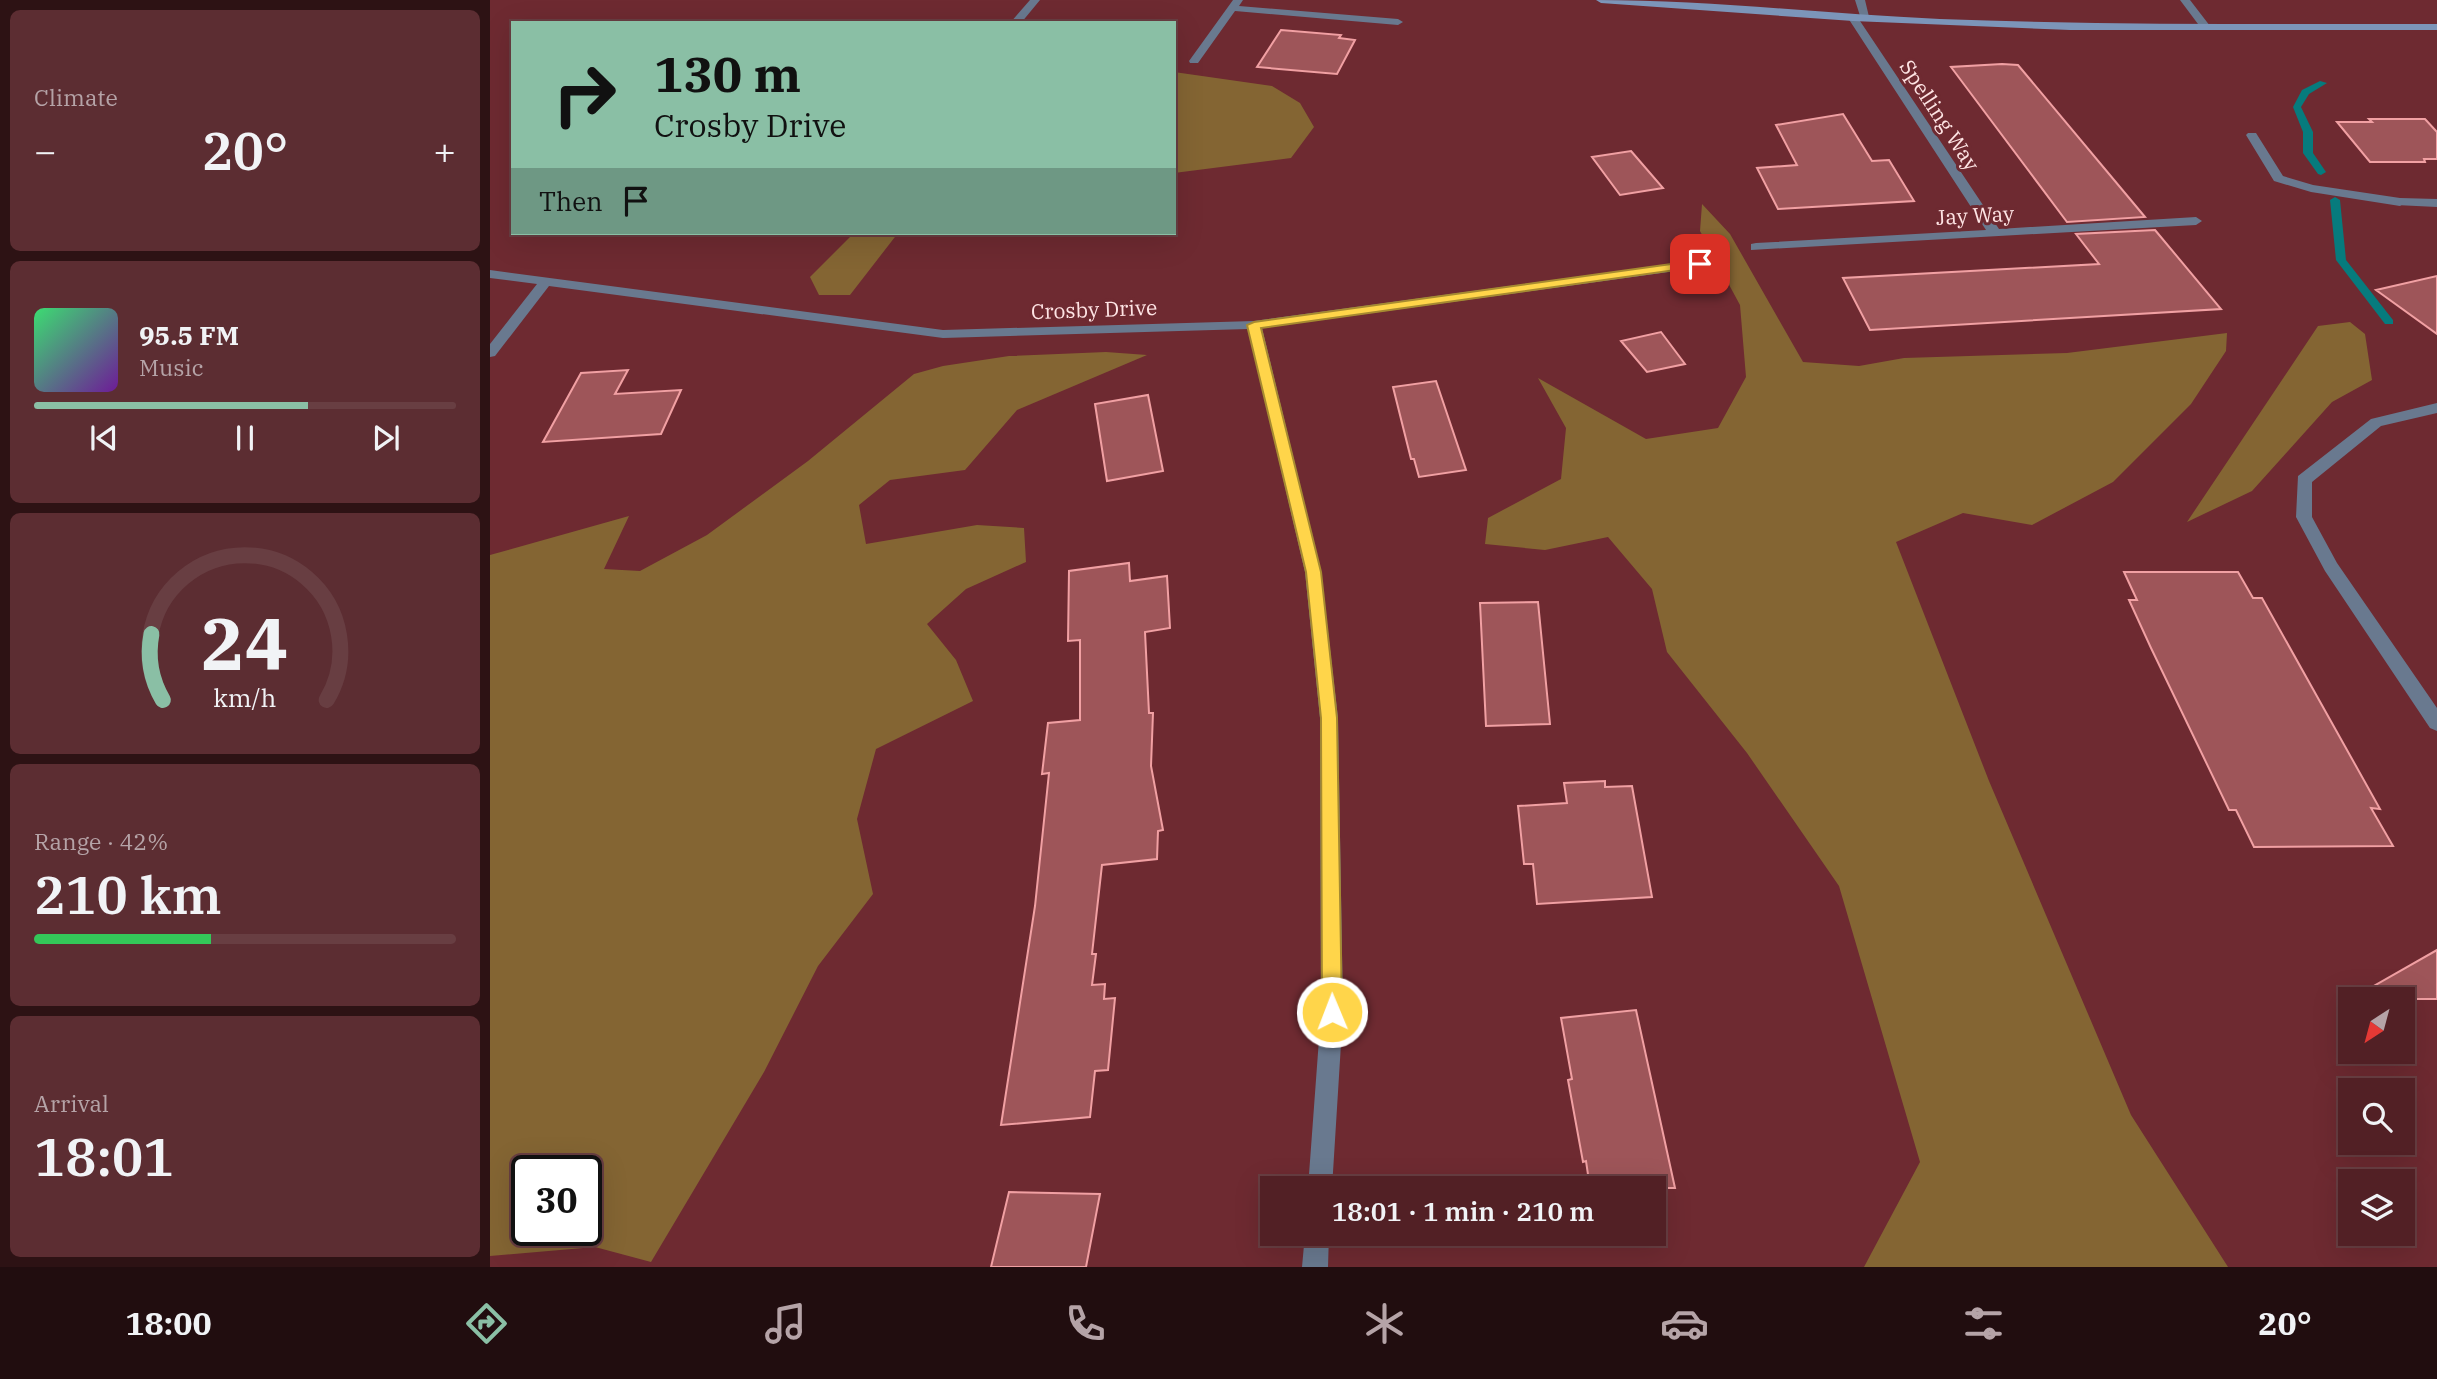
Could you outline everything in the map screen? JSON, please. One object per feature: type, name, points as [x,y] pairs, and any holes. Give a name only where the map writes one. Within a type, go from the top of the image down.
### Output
[{"type":"main road","points":[[1601,0],[1859,19],[2070,27],[2436,28]]},
{"type":"street","points":[[1017,21],[1035,0]]},
{"type":"street","name":"Spelling Way","points":[[1860,0],[1859,19],[1995,233]]},
{"type":"street","points":[[2185,0],[2205,26]]},
{"type":"street","points":[[1195,61],[1235,4],[1398,22]]},
{"type":"street","points":[[2252,135],[2278,178],[2311,188],[2400,202],[2437,203]]},
{"type":"street","name":"Jay Way","points":[[1756,247],[2196,221]]},
{"type":"street","name":"Crosby Drive","points":[[490,274],[943,334],[1254,325],[1700,264]]},
{"type":"street","points":[[490,353],[546,281]]},
{"type":"street","points":[[1254,325],[1313,572],[1329,718],[1332,1012],[1321,1176]]},
{"type":"street","points":[[2437,408],[2376,422],[2305,480],[2304,517],[2331,567],[2437,723]]},
{"type":"street","points":[[1315,1267],[1316,1246]]},
{"type":"shaded area","points":[[1176,72],[1272,86],[1300,103],[1314,127],[1291,158],[1176,173]]},
{"type":"shaded area","points":[[1702,204],[1730,234],[1803,362],[1859,366],[1904,358],[2067,353],[2227,333],[2226,351],[2191,404],[2113,482],[2032,525],[1963,513],[1896,542],[1989,781],[2131,1115],[2228,1267],[1864,1267],[1920,1162],[1839,886],[1747,753],[1667,652],[1652,589],[1608,537],[1545,550],[1485,544],[1488,518],[1561,479],[1566,428],[1538,378],[1646,439],[1718,428],[1746,377],[1740,305],[1700,231]]},
{"type":"shaded area","points":[[852,235],[896,235],[850,295],[819,295],[810,277]]},
{"type":"shaded area","points":[[2350,322],[2365,334],[2372,380],[2332,402],[2252,491],[2187,522],[2318,326]]},
{"type":"shaded area","points":[[1106,352],[1147,355],[1017,410],[965,470],[890,480],[859,505],[866,544],[977,525],[1024,528],[1026,562],[966,589],[927,624],[956,660],[973,701],[876,749],[857,819],[873,894],[818,966],[764,1072],[651,1262],[595,1247],[490,1256],[490,555],[629,516],[604,569],[640,571],[707,535],[808,461],[914,374],[943,366],[1009,356]]},
{"type":"building","points":[[1281,30],[1341,35],[1339,38],[1355,40],[1337,74],[1257,67]]},
{"type":"building","points":[[2018,65],[2145,217],[2067,222],[1951,67]]},
{"type":"building","points":[[1843,114],[1872,161],[1889,160],[1914,201],[1778,209],[1757,168],[1797,165],[1776,125]]},
{"type":"building","points":[[2369,119],[2425,119],[2437,132],[2437,159],[2424,159],[2425,162],[2370,162],[2337,122],[2372,122]]},
{"type":"building","points":[[1631,151],[1663,188],[1620,195],[1592,157]]},
{"type":"building","points":[[2155,230],[2221,309],[1870,330],[1843,278],[2099,264],[2076,234]]},
{"type":"building","points":[[2437,276],[2437,334],[2376,290]]},
{"type":"building","points":[[1661,332],[1685,364],[1647,372],[1621,341]]},
{"type":"building","points":[[628,370],[615,394],[681,390],[661,434],[543,442],[581,373]]},
{"type":"building","points":[[1436,381],[1466,470],[1419,477],[1414,459],[1411,459],[1393,387]]},
{"type":"building","points":[[1148,395],[1163,471],[1107,481],[1095,404]]},
{"type":"building","points":[[1129,563],[1130,581],[1167,576],[1170,628],[1145,632],[1149,713],[1153,713],[1151,766],[1163,830],[1158,831],[1157,859],[1102,865],[1092,954],[1096,954],[1092,985],[1105,984],[1104,999],[1115,998],[1108,1070],[1095,1071],[1090,1117],[1001,1125],[1035,906],[1049,773],[1042,774],[1048,723],[1080,720],[1080,640],[1068,641],[1069,571]]},
{"type":"building","points":[[2124,572],[2238,572],[2253,598],[2262,598],[2380,809],[2371,808],[2393,846],[2254,847],[2236,810],[2229,810],[2151,648],[2129,600],[2137,600]]},
{"type":"building","points":[[1538,602],[1550,724],[1486,726],[1480,603]]},
{"type":"building","points":[[1605,781],[1605,787],[1632,786],[1652,897],[1537,904],[1533,864],[1524,864],[1518,806],[1567,803],[1564,783]]},
{"type":"building","points":[[2437,950],[2437,999],[2415,999],[2415,987],[2372,987]]},
{"type":"building","points":[[1636,1010],[1675,1188],[1666,1188],[1666,1176],[1588,1176],[1586,1161],[1583,1162],[1568,1080],[1572,1079],[1561,1018]]},
{"type":"building","points":[[1009,1192],[1100,1194],[1086,1267],[991,1267]]},
{"type":"waterway","points":[[2321,172],[2308,153],[2308,132],[2297,107],[2305,92],[2323,83]]},
{"type":"waterway","points":[[2335,200],[2341,260],[2389,322]]},
{"type":"route","points":[[1332,1012],[1329,718],[1313,572],[1254,325],[1700,264]]}]
